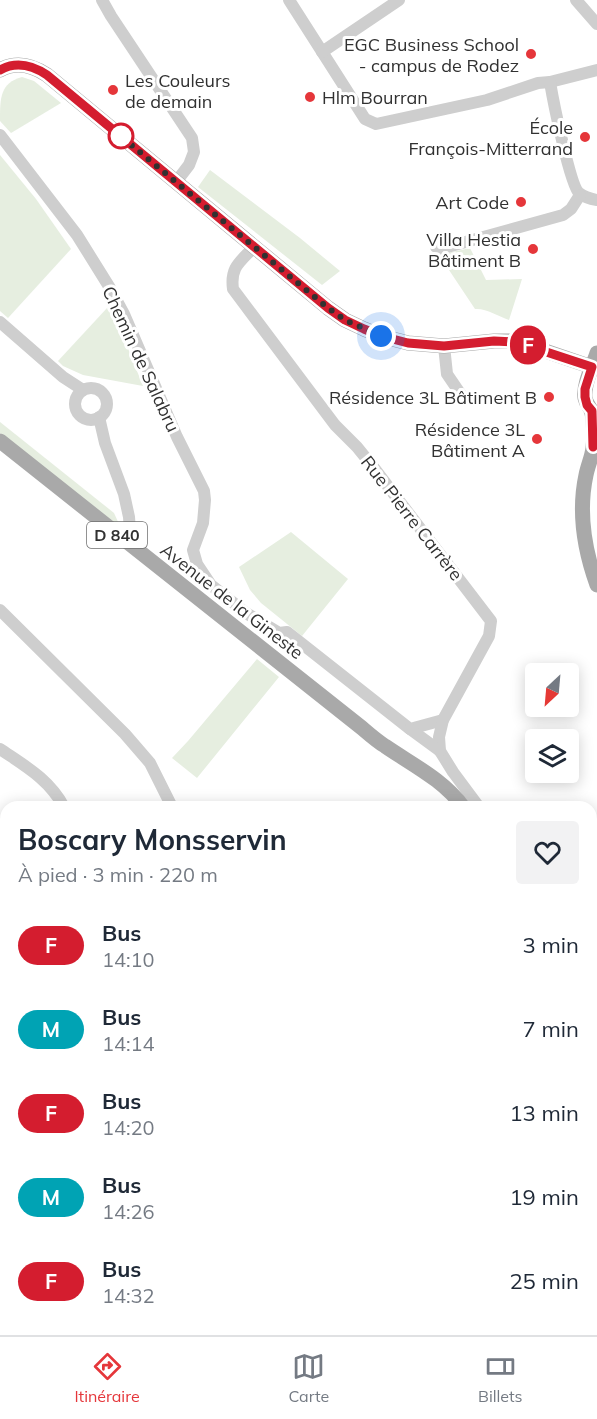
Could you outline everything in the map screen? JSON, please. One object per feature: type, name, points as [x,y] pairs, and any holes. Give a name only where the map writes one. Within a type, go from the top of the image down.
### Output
[{"type":"main road","points":[[0,70],[16,65],[31,65],[39,69],[345,320],[381,336],[408,343],[444,346],[494,341],[516,342],[595,360],[585,389],[587,405],[594,413],[595,445],[585,475],[582,522],[586,549],[597,585]]},
{"type":"main road","name":"Avenue de la Gineste","points":[[0,441],[385,746],[440,783],[459,801]]},
{"type":"main road","name":"Avenue de la Gineste","points":[[385,746],[398,760],[449,801]]},
{"type":"street","points":[[102,0],[192,138],[195,152],[189,165],[176,182]]},
{"type":"street","points":[[289,0],[365,119],[376,123],[487,100],[538,83],[597,70]]},
{"type":"street","points":[[322,52],[399,0]]},
{"type":"street","points":[[576,0],[597,24]]},
{"type":"street","points":[[550,82],[575,188],[580,195],[597,200]]},
{"type":"street","name":"Chemin de Salabru","points":[[0,135],[77,235],[124,314],[177,437],[204,492],[203,523],[193,550],[197,564],[211,585]]},
{"type":"street","points":[[436,247],[440,249],[564,215],[580,195]]},
{"type":"street","name":"Rue Pierre Carrère","points":[[254,247],[236,266],[232,276],[233,289],[334,425],[375,468],[491,621],[489,636],[443,720],[439,737],[440,751]]},
{"type":"street","points":[[0,322],[63,377],[79,396],[77,411],[84,418],[94,419],[105,410],[107,405],[104,395],[97,389],[92,388],[79,396]]},
{"type":"street","points":[[444,346],[447,374],[465,399]]},
{"type":"street","points":[[99,417],[105,443],[124,494],[129,517],[131,546]]},
{"type":"street","points":[[198,599],[211,585],[246,613],[279,633],[287,632],[440,751],[475,801]]},
{"type":"street","points":[[0,610],[125,734],[150,763],[169,801]]},
{"type":"street","points":[[410,729],[443,720]]},
{"type":"street","points":[[0,749],[45,782],[61,801]]},
{"type":"shaded area","points":[[22,77],[34,81],[61,103],[11,133],[0,121],[1,99],[5,87]]},
{"type":"shaded area","points":[[0,155],[36,199],[71,249],[8,318],[0,311]]},
{"type":"shaded area","points":[[210,170],[340,271],[322,285],[198,187]]},
{"type":"shaded area","points":[[470,248],[486,280],[522,279],[509,320],[488,311],[475,309],[439,255]]},
{"type":"shaded area","points":[[108,307],[143,386],[83,375],[63,366],[58,361]]},
{"type":"shaded area","points":[[0,422],[114,513],[119,524],[117,527],[0,433]]},
{"type":"shaded area","points":[[291,532],[348,579],[302,636],[261,603],[250,590],[239,567]]},
{"type":"shaded area","points":[[257,659],[279,677],[197,778],[172,758]]},
{"type":"bus line","name":"F","points":[[0,70],[16,65],[31,65],[39,69],[345,320],[381,336],[408,343],[444,346],[494,341],[516,342],[592,367],[585,389],[585,397],[592,411],[593,447],[597,443]]},
{"type":"place","name":"EGC Business School - campus de Rodez","points":[[531,54]]},
{"type":"place","name":"Les Couleurs de demain","points":[[113,90]]},
{"type":"place","name":"Hlm Bourran","points":[[310,97]]},
{"type":"place","name":"École François-Mitterrand","points":[[585,137]]},
{"type":"place","name":"Art Code","points":[[521,202]]},
{"type":"place","name":"Villa Hestia Bâtiment B","points":[[533,249]]},
{"type":"place","name":"Résidence 3L Bâtiment B","points":[[549,397]]},
{"type":"place","name":"Résidence 3L Bâtiment A","points":[[537,439]]},
{"type":"route","points":[[121,136],[118,134],[328,308],[345,320],[381,336]]}]
